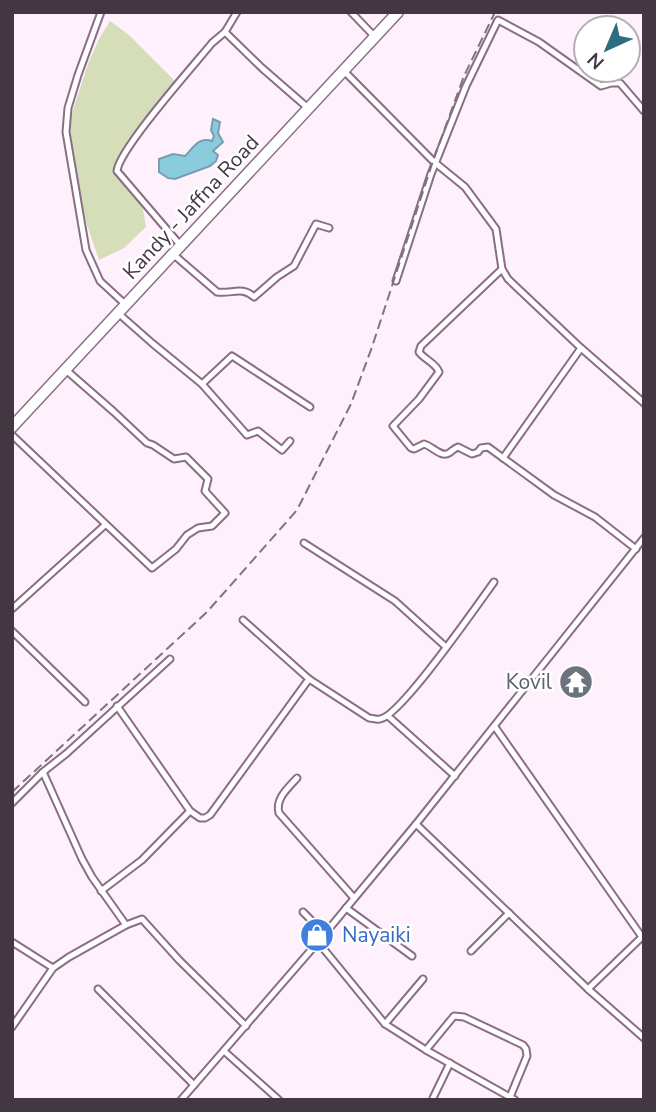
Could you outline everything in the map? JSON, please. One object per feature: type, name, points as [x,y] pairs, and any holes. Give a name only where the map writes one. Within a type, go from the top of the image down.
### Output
[{"type":"highway","name":"Kandy - Jaffna Road","points":[[12,427],[398,12]]},
{"type":"street","points":[[102,12],[68,108],[66,132],[89,258],[100,281],[152,343],[202,384],[247,435],[258,431],[282,450],[290,442]]},
{"type":"street","points":[[237,12],[225,32],[212,43],[136,136],[118,164],[117,171],[177,250],[217,292],[243,290],[254,297],[294,266],[316,224],[329,228]]},
{"type":"street","points":[[351,12],[375,37]]},
{"type":"street","points":[[396,281],[436,163],[466,86],[498,20],[539,42],[601,86],[620,83],[644,111]]},
{"type":"street","points":[[225,32],[309,109]]},
{"type":"street","points":[[344,71],[436,163],[466,187],[496,229],[502,269],[508,279],[644,403]]},
{"type":"street","points":[[502,269],[421,346],[419,352],[437,366],[439,372],[419,399],[393,426],[414,449],[424,444],[446,455],[458,447],[472,454],[488,447],[554,495],[595,517],[636,549]]},
{"type":"street","points":[[503,458],[581,348]]},
{"type":"street","points":[[202,384],[232,356],[310,407]]},
{"type":"street","points":[[12,435],[152,568],[176,549],[187,535],[198,528],[212,526],[225,513],[205,491],[208,479],[186,457],[174,459],[147,443],[66,370]]},
{"type":"street","points":[[12,609],[105,525]]},
{"type":"street","points":[[181,1100],[416,824],[644,538]]},
{"type":"street","points":[[304,543],[395,601],[446,647]]},
{"type":"street","points":[[243,620],[309,679],[369,718],[380,719],[388,716],[422,681],[494,582]]},
{"type":"street","points":[[12,631],[85,702]]},
{"type":"street","points":[[13,800],[170,659]]},
{"type":"street","points":[[117,706],[190,811],[200,818],[205,818],[210,815],[309,679]]},
{"type":"street","points":[[388,716],[455,776]]},
{"type":"street","points":[[495,727],[643,936],[589,989]]},
{"type":"street","points":[[43,772],[82,859],[101,891],[127,925]]},
{"type":"street","points":[[297,778],[280,799],[277,806],[279,813],[354,898]]},
{"type":"street","points":[[101,891],[142,860],[190,811]]},
{"type":"street","points":[[416,824],[644,1038]]},
{"type":"street","points":[[346,908],[412,956]]},
{"type":"street","points":[[303,912],[324,934]]},
{"type":"street","points":[[471,951],[509,913]]},
{"type":"street","points":[[12,1027],[53,968],[142,919],[246,1026]]},
{"type":"street","points":[[12,942],[53,968]]},
{"type":"street","points":[[318,942],[385,1024],[426,1049],[450,1063],[512,1098],[527,1056],[523,1045],[464,1017],[454,1016],[426,1049]]},
{"type":"street","points":[[385,1024],[424,979]]},
{"type":"street","points":[[98,989],[194,1085]]},
{"type":"street","points":[[224,1051],[279,1100]]},
{"type":"street","points":[[433,1098],[450,1063]]},
{"type":"green space","points":[[110,21],[129,35],[176,82],[114,166],[143,209],[146,227],[124,248],[99,260],[79,194],[71,147],[70,119],[88,64]]},
{"type":"water","points":[[213,119],[220,122],[218,133],[223,142],[213,151],[218,155],[216,161],[210,166],[175,179],[159,172],[159,159],[173,154],[185,156],[203,140],[212,141]]},
{"type":"railway","points":[[12,792],[207,612],[297,510],[351,404],[464,76],[495,12]]},
{"type":"place","name":"Kovil","points":[[576,682]]},
{"type":"place","name":"Nayaiki","points":[[317,935]]}]
